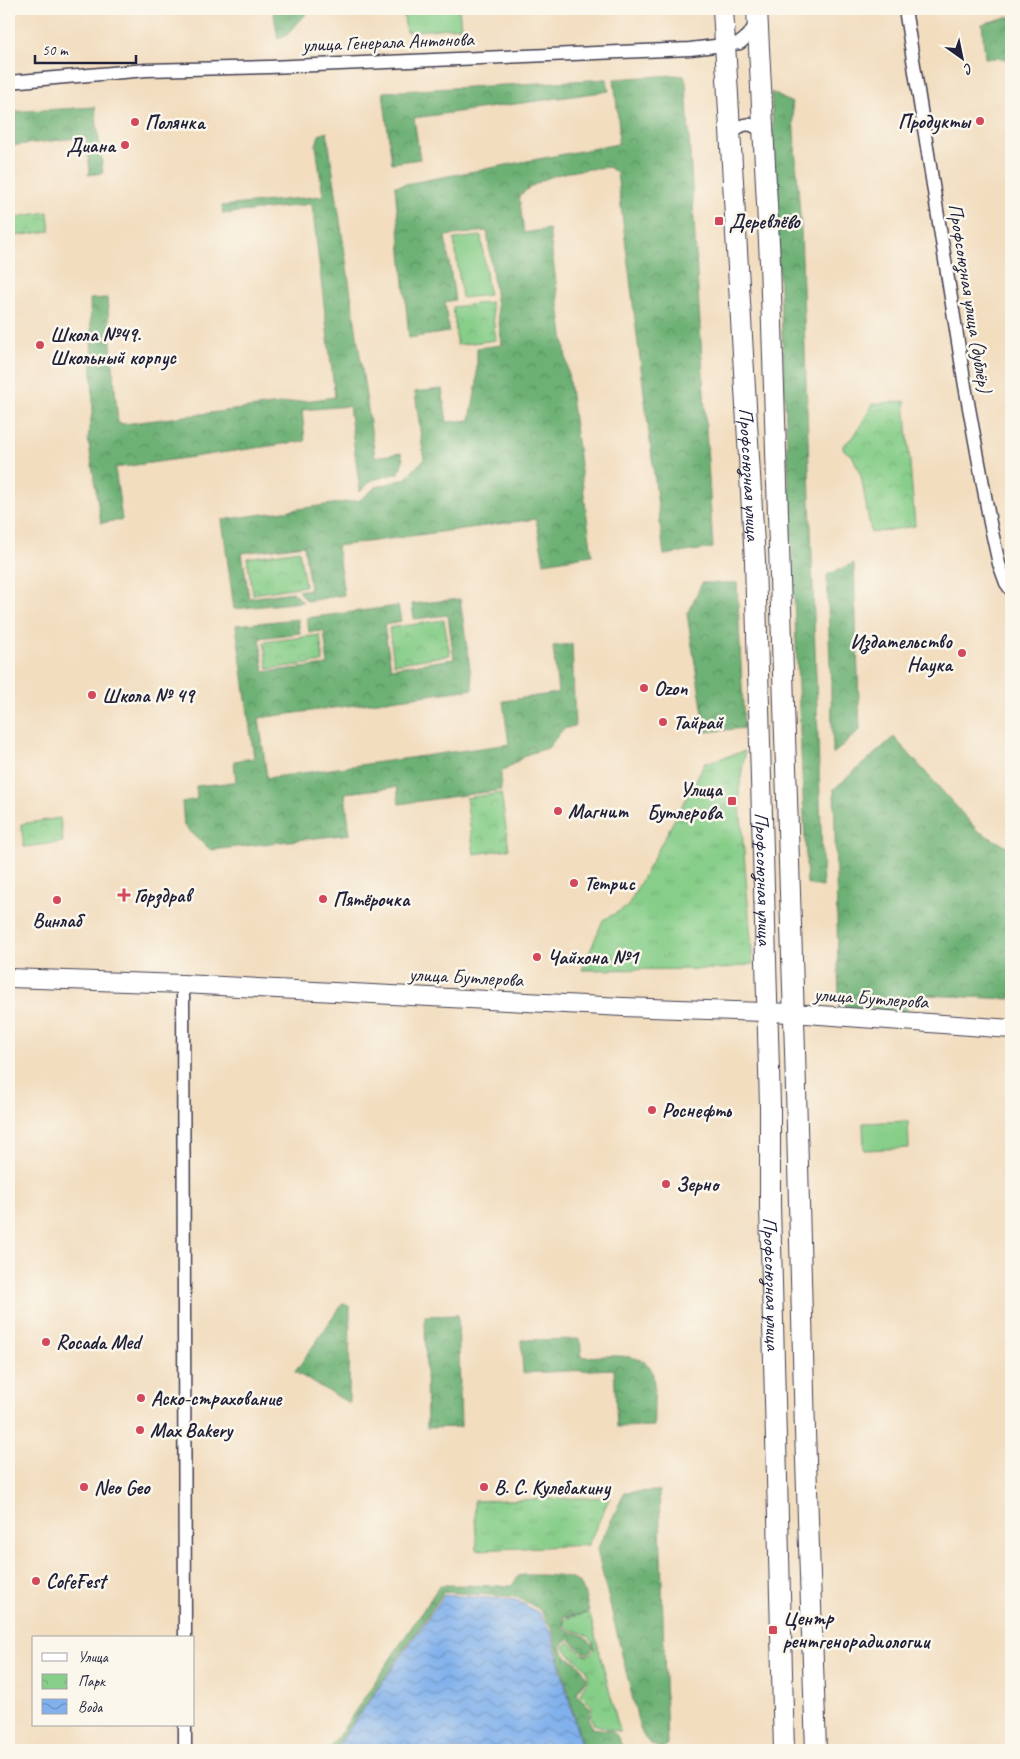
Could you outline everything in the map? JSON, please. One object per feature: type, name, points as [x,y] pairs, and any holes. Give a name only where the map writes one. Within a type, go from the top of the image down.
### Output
[{"type":"main road","name":"Профсоюзная улица","points":[[723,9],[754,541],[768,1012],[770,1206],[784,1750]]},
{"type":"main road","name":"Профсоюзная улица","points":[[757,14],[770,262],[816,1750]]},
{"type":"street","name":"Профсоюзная улица (дублёр)","points":[[906,9],[964,376],[990,523],[999,564],[1006,583],[1011,590]]},
{"type":"street","name":"улица Генерала Антонова","points":[[9,82],[146,70],[644,51],[726,46],[740,42],[750,35],[757,14]]},
{"type":"street","points":[[730,141],[733,134],[743,124],[756,126],[765,138]]},
{"type":"street","name":"улица Бутлерова","points":[[9,978],[183,984],[623,1007],[793,1013],[1011,1029]]},
{"type":"street","points":[[183,984],[185,1636]]},
{"type":"street","points":[[185,1726],[185,1750]]},
{"type":"green space","points":[[273,9],[307,9],[307,13],[287,35],[278,39]]},
{"type":"green space","points":[[403,9],[459,9],[461,27],[406,32]]},
{"type":"green space","points":[[1011,17],[1011,59],[985,58],[982,24]]},
{"type":"green space","points":[[684,76],[686,83],[713,548],[664,555],[617,173],[609,167],[584,170],[561,174],[540,181],[519,196],[524,233],[549,229],[592,555],[544,563],[536,519],[337,546],[344,595],[307,601],[298,591],[310,589],[304,545],[242,553],[249,598],[293,592],[303,602],[234,609],[222,520],[360,500],[376,487],[405,479],[424,459],[415,392],[442,389],[447,422],[470,420],[477,382],[477,348],[502,345],[487,231],[445,236],[455,300],[445,302],[449,332],[409,338],[395,186],[618,144],[619,127],[614,79]]},
{"type":"green space","points":[[607,79],[609,91],[414,118],[420,159],[392,163],[383,92]]},
{"type":"green space","points":[[771,92],[792,103],[801,229],[823,887],[807,884]]},
{"type":"green space","points":[[95,107],[103,173],[88,175],[90,171],[86,137],[9,146],[9,112]]},
{"type":"green space","points":[[327,132],[375,457],[401,453],[403,460],[399,473],[372,480],[360,492],[349,406],[302,410],[305,441],[115,468],[122,520],[101,523],[88,439],[93,406],[90,299],[107,298],[118,423],[124,424],[335,397],[312,204],[223,214],[222,206],[323,196],[316,145],[319,135]]},
{"type":"green space","points":[[48,212],[50,231],[9,237],[9,218]]},
{"type":"green space","points":[[481,236],[489,295],[462,298],[454,239]]},
{"type":"green space","points":[[491,302],[496,340],[457,345],[453,307]]},
{"type":"green space","points":[[905,401],[915,526],[871,533],[861,476],[853,457],[843,449],[843,445],[853,438],[873,404]]},
{"type":"green space","points":[[299,550],[305,586],[253,594],[247,558]]},
{"type":"green space","points":[[854,563],[860,730],[833,754],[827,575]]},
{"type":"green space","points":[[702,583],[737,583],[744,728],[706,732],[687,614]]},
{"type":"green space","points":[[460,599],[473,689],[259,718],[267,778],[509,744],[503,701],[558,693],[553,646],[572,644],[575,726],[563,729],[548,748],[528,754],[501,772],[501,790],[399,804],[397,787],[345,793],[350,834],[211,850],[184,826],[182,802],[197,799],[196,786],[236,782],[234,761],[254,758],[236,625],[298,619],[300,633],[260,638],[264,672],[328,665],[324,631],[309,632],[307,618],[398,606],[401,621],[384,625],[391,668],[454,659],[448,615],[414,619],[412,604]]},
{"type":"green space","points":[[444,620],[450,655],[394,664],[389,628]]},
{"type":"green space","points":[[320,635],[323,662],[268,669],[264,642]]},
{"type":"green space","points":[[894,737],[978,831],[1011,849],[1011,999],[925,995],[904,1012],[839,1006],[834,789]]},
{"type":"green space","points":[[745,751],[739,791],[753,964],[721,969],[582,970],[603,920],[627,907],[705,763]]},
{"type":"green space","points":[[501,793],[509,849],[474,854],[466,798]]},
{"type":"green space","points":[[60,818],[63,842],[24,847],[21,824]]},
{"type":"green space","points":[[908,1121],[909,1148],[864,1150],[863,1123]]},
{"type":"green space","points":[[343,1303],[350,1307],[349,1403],[295,1372]]},
{"type":"green space","points":[[458,1315],[461,1427],[427,1428],[425,1316]]},
{"type":"green space","points":[[580,1339],[582,1357],[631,1357],[648,1364],[652,1371],[654,1383],[654,1426],[617,1427],[614,1369],[523,1373],[521,1340]]},
{"type":"green space","points":[[659,1491],[667,1745],[662,1748],[649,1743],[639,1725],[597,1550],[625,1492]]},
{"type":"green space","points":[[610,1497],[588,1545],[477,1550],[474,1501]]},
{"type":"green space","points":[[518,1576],[570,1578],[582,1587],[589,1611],[564,1617],[563,1626],[582,1635],[594,1647],[589,1653],[582,1652],[569,1639],[562,1644],[562,1648],[566,1656],[580,1666],[587,1678],[576,1694],[590,1707],[589,1720],[592,1728],[608,1730],[614,1733],[622,1746],[620,1750],[583,1750],[552,1629],[539,1609],[517,1597],[444,1592],[334,1750],[329,1750],[440,1585],[512,1586]]},
{"type":"green space","points":[[588,1613],[620,1732],[593,1724],[591,1716],[592,1706],[580,1694],[588,1679],[588,1674],[583,1665],[566,1651],[564,1646],[569,1642],[582,1654],[589,1655],[595,1649],[587,1635],[564,1625],[567,1618]]},
{"type":"water","points":[[444,1595],[516,1600],[539,1613],[551,1632],[582,1750],[335,1750]]},
{"type":"place","name":"Продукты","points":[[980,121]]},
{"type":"place","name":"Полянка","points":[[135,122]]},
{"type":"place","name":"Диана","points":[[125,145]]},
{"type":"place","name":"Деревлёво","points":[[719,221]]},
{"type":"place","name":"Школа №49. Школьный корпус","points":[[40,345]]},
{"type":"place","name":"Издательство Наука","points":[[962,653]]},
{"type":"place","name":"Ozon","points":[[644,688]]},
{"type":"place","name":"Школа № 49","points":[[92,695]]},
{"type":"place","name":"Тайрай","points":[[663,722]]},
{"type":"place","name":"Улица Бутлерова","points":[[732,801]]},
{"type":"place","name":"Магнит","points":[[558,811]]},
{"type":"place","name":"Тетрис","points":[[574,883]]},
{"type":"place","name":"Горздрав","points":[[124,895]]},
{"type":"place","name":"Пятёрочка","points":[[323,899]]},
{"type":"place","name":"Винлаб","points":[[57,900]]},
{"type":"place","name":"Чайхона №1","points":[[537,957]]},
{"type":"place","name":"Роснефть","points":[[652,1110]]},
{"type":"place","name":"Зерно","points":[[666,1184]]},
{"type":"place","name":"Rocada Med","points":[[46,1342]]},
{"type":"place","name":"Аско-страхование","points":[[141,1398]]},
{"type":"place","name":"Max Bakery","points":[[140,1430]]},
{"type":"place","name":"Neo Geo","points":[[84,1487]]},
{"type":"place","name":"В. С. Кулебакину","points":[[484,1487]]},
{"type":"place","name":"CofeFest","points":[[36,1581]]},
{"type":"place","name":"Центр рентгенорадиологии","points":[[773,1630]]}]
